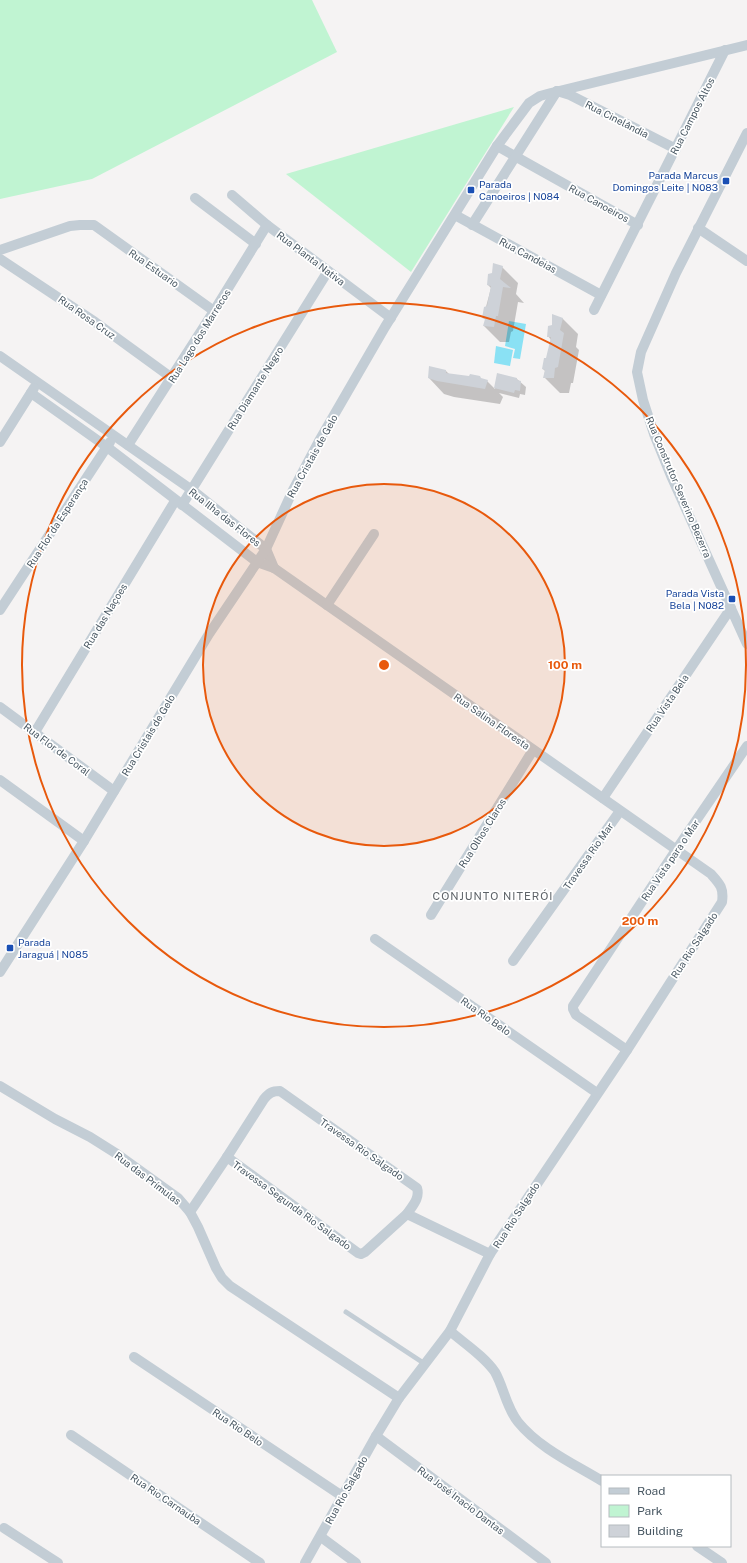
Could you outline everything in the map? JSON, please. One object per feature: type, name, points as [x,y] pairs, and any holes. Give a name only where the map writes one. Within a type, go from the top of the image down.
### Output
[{"type":"street","name":"Rua Cristais de Gelo","points":[[0,972],[84,841],[210,634],[266,549],[293,490],[391,318],[497,146],[529,103],[540,96],[747,45]]},
{"type":"street","name":"Rua Campos Altos","points":[[594,310],[725,50]]},
{"type":"street","name":"Rua Cinelândia","points":[[557,92],[570,95],[676,149]]},
{"type":"street","points":[[472,225],[557,92]]},
{"type":"street","name":"Rua Construtor Severino Bezerra","points":[[747,133],[676,273],[641,352],[637,372],[643,400],[654,434],[672,478],[747,644]]},
{"type":"street","name":"Rua Canoeiros","points":[[497,146],[638,225]]},
{"type":"street","name":"Rua Planta Nativa","points":[[232,195],[267,225],[391,318]]},
{"type":"street","points":[[195,198],[256,244]]},
{"type":"street","name":"Rua Candeias","points":[[455,215],[601,295]]},
{"type":"street","name":"Rua Estuario","points":[[0,250],[70,226],[94,225],[214,311]]},
{"type":"street","name":"Rua Lago dos Marrecos","points":[[128,445],[172,378],[267,225]]},
{"type":"street","points":[[698,228],[747,261]]},
{"type":"street","name":"Rua Rosa Cruz","points":[[0,259],[94,322],[172,378]]},
{"type":"street","name":"Rua Diamante Negro","points":[[178,503],[192,490],[328,271]]},
{"type":"street","name":"Rua Ilha das Flores","points":[[0,356],[38,384],[192,490],[266,549],[274,568]]},
{"type":"street","points":[[0,442],[38,384]]},
{"type":"street","name":"Rua Ilha das Flores","points":[[31,393],[107,447],[178,503],[257,562],[274,568]]},
{"type":"street","name":"Rua Flor da Esperança","points":[[0,610],[114,436]]},
{"type":"street","name":"Rua das Naçoes","points":[[35,732],[178,503]]},
{"type":"street","points":[[327,605],[374,534]]},
{"type":"street","name":"Rua Salina Floresta","points":[[274,568],[711,874]]},
{"type":"street","name":"Rua Vista Bela","points":[[603,798],[731,608]]},
{"type":"street","name":"Rua Flor de Coral","points":[[0,708],[114,791]]},
{"type":"street","name":"Rua Vista para o Mar","points":[[627,1050],[576,1015],[572,1009],[573,1006],[747,746]]},
{"type":"street","name":"Rua Olhos Claros","points":[[431,915],[532,750]]},
{"type":"street","points":[[0,780],[84,841]]},
{"type":"street","name":"Travessa Rio Mar","points":[[513,961],[620,810]]},
{"type":"street","name":"Rua Rio Salgado","points":[[305,1563],[399,1398],[450,1331],[490,1254],[627,1050],[722,902],[723,892],[720,883],[711,874]]},
{"type":"street","name":"Rua Rio Belo","points":[[375,939],[597,1093]]},
{"type":"street","name":"Rua das Prímulas","points":[[0,1086],[55,1119],[90,1137],[117,1154],[178,1198],[190,1212],[216,1268],[230,1286],[399,1398]]},
{"type":"street","name":"Travessa Rio Salgado","points":[[227,1157],[264,1098],[273,1091],[280,1091],[417,1188],[418,1198],[408,1214]]},
{"type":"street","name":"Travessa Segunda Rio Salgado","points":[[190,1212],[227,1157],[361,1254],[408,1214]]},
{"type":"street","points":[[408,1214],[490,1254]]},
{"type":"street","points":[[450,1331],[488,1364],[495,1373],[507,1404],[516,1420],[526,1431],[546,1446],[601,1480]]},
{"type":"street","name":"Rua Rio Belo","points":[[134,1357],[342,1496]]},
{"type":"street","name":"Rua Rio Carnauba","points":[[71,1435],[260,1563]]},
{"type":"street","name":"Rua José Inacio Dantas","points":[[376,1436],[546,1563]]},
{"type":"street","points":[[4,1528],[58,1563]]},
{"type":"street","points":[[320,1537],[356,1563]]},
{"type":"street","points":[[698,1547],[722,1563]]},
{"type":"lane","points":[[346,1312],[425,1364]]},
{"type":"green space","points":[[0,0],[312,0],[337,52],[92,179],[0,199]]},
{"type":"green space","points":[[514,107],[411,272],[286,174]]},
{"type":"water","points":[[509,321],[526,324],[520,359],[513,358],[515,349],[505,346]]},
{"type":"water","points":[[496,346],[513,350],[510,366],[494,363]]},
{"type":"building","points":[[493,263],[503,266],[500,279],[511,288],[503,287],[498,316],[496,316],[494,327],[483,326],[485,319],[482,318],[484,307],[487,306],[491,286],[487,285],[488,274],[492,273]]},
{"type":"building","points":[[552,314],[563,318],[560,330],[564,333],[558,367],[555,368],[554,378],[543,378],[545,370],[542,369],[544,358],[546,358],[551,337],[547,337],[548,326],[552,325]]},
{"type":"building","points":[[429,366],[446,370],[446,373],[469,376],[470,374],[480,376],[481,378],[488,380],[485,389],[437,381],[428,378]]},
{"type":"building","points":[[497,373],[517,378],[517,380],[521,381],[520,391],[515,390],[514,393],[494,388]]},
{"type":"place","name":"Parada Marcus Domingos Leite | N083","points":[[726,181]]},
{"type":"place","name":"Parada Canoeiros | N084","points":[[471,190]]},
{"type":"place","name":"Parada Vista Bela | N082","points":[[732,599]]},
{"type":"place","name":"Parada Jaraguá | N085","points":[[10,948]]},
{"type":"district","name":"CONJUNTO NITERÓI","points":[[493,896]]}]
